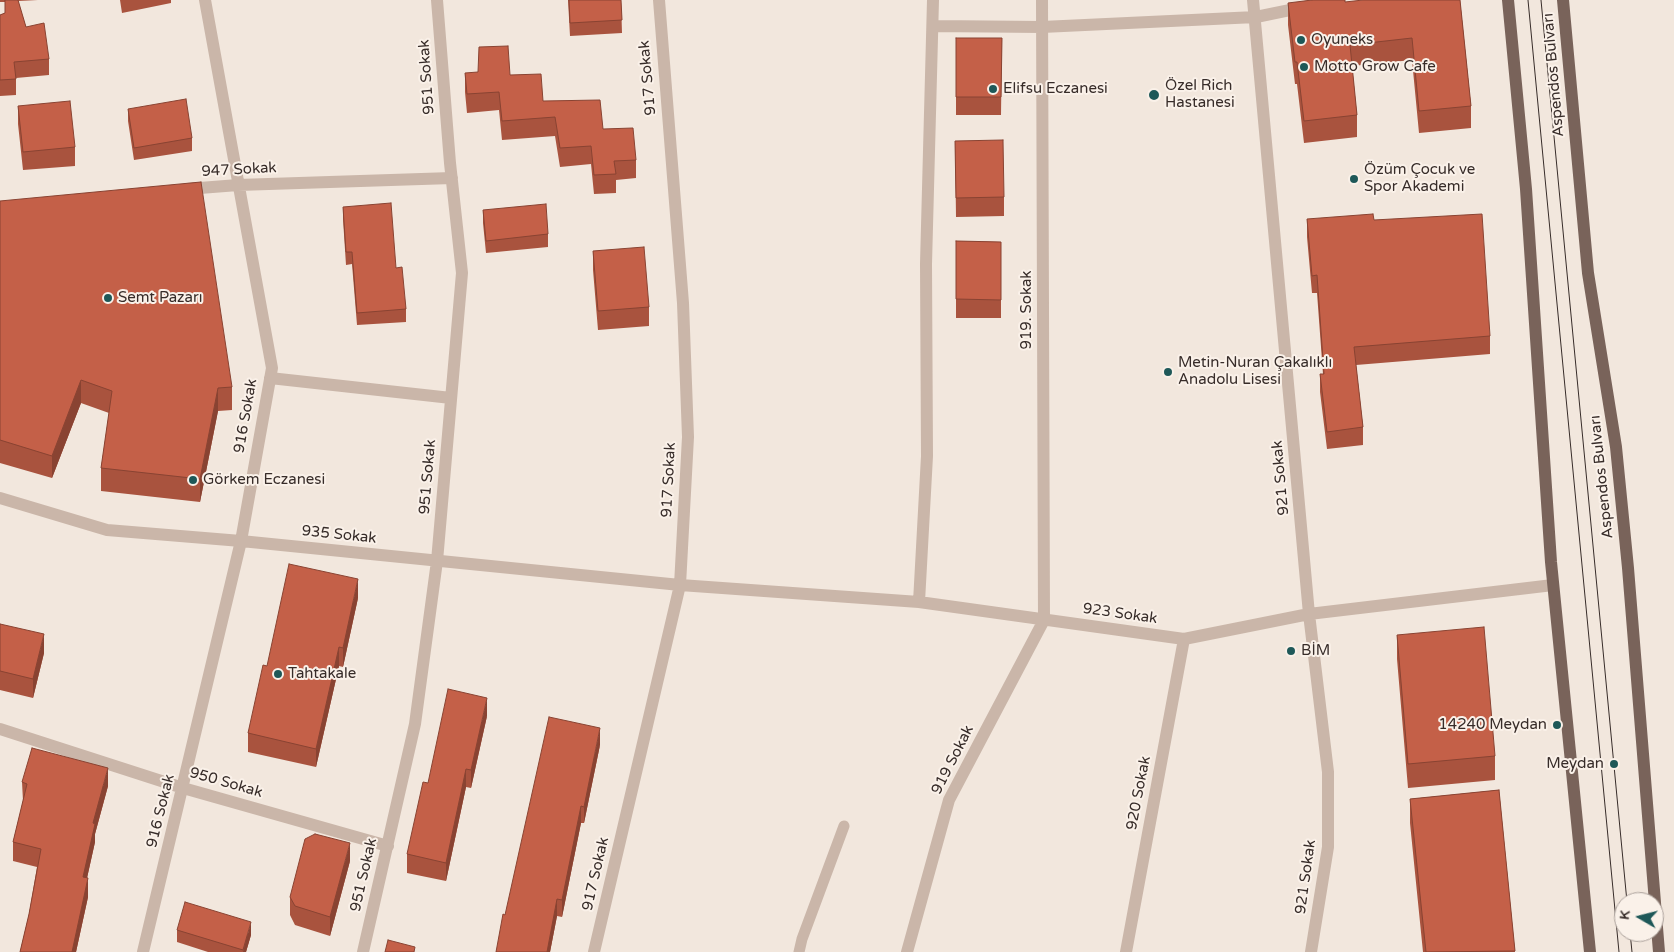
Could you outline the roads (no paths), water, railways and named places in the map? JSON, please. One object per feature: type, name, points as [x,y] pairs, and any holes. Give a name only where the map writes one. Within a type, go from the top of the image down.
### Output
[{"type":"main road","points":[[1508,0],[1526,189],[1551,562],[1590,952]]},
{"type":"main road","name":"Aspendos Bulvarı","points":[[1563,0],[1588,273],[1616,447],[1628,568],[1659,952]]},
{"type":"street","name":"916 Sokak","points":[[143,952],[241,541],[272,368],[205,0]]},
{"type":"street","name":"951 Sokak","points":[[363,952],[415,724],[437,561],[462,273],[437,0]]},
{"type":"street","name":"917 Sokak","points":[[594,952],[680,585],[688,436],[683,303],[658,0]]},
{"type":"street","points":[[919,602],[927,456],[926,264],[933,0]]},
{"type":"street","name":"919. Sokak","points":[[1042,0],[1044,620]]},
{"type":"street","name":"921 Sokak","points":[[1254,0],[1309,614],[1328,772],[1328,847],[1311,952]]},
{"type":"street","points":[[933,26],[1042,27],[1256,17],[1338,0]]},
{"type":"street","name":"947 Sokak","points":[[178,190],[238,184],[452,178]]},
{"type":"street","points":[[270,378],[451,398]]},
{"type":"street","name":"935 Sokak","points":[[0,498],[107,530],[241,541],[680,585]]},
{"type":"street","name":"923 Sokak","points":[[680,585],[919,602],[1184,639],[1309,614],[1554,585]]},
{"type":"street","name":"919 Sokak","points":[[907,952],[949,800],[1044,620]]},
{"type":"street","name":"920 Sokak","points":[[1126,952],[1184,639]]},
{"type":"street","name":"950 Sokak","points":[[0,729],[183,788],[388,846]]},
{"type":"lane","points":[[800,952],[802,939],[844,826]]},
{"type":"tram line","points":[[1528,0],[1619,952]]},
{"type":"tram line","points":[[1541,0],[1626,892]]},
{"type":"tram line","points":[[1631,942],[1632,952]]},
{"type":"place","name":"Oyuneks","points":[[1301,40]]},
{"type":"place","name":"Motto Grow Cafe","points":[[1304,67]]},
{"type":"place","name":"Elifsu Eczanesi","points":[[993,89]]},
{"type":"place","name":"Özel Rich Hastanesi","points":[[1154,95]]},
{"type":"place","name":"Özüm Çocuk ve Spor Akademi","points":[[1354,179]]},
{"type":"place","name":"Semt Pazarı","points":[[108,298]]},
{"type":"place","name":"Metin-Nuran Çakalıklı Anadolu Lisesi","points":[[1168,372]]},
{"type":"place","name":"Görkem Eczanesi","points":[[193,480]]},
{"type":"place","name":"BİM","points":[[1291,651]]},
{"type":"place","name":"Tahtakale","points":[[278,674]]},
{"type":"place","name":"14240 Meydan","points":[[1557,725]]},
{"type":"place","name":"Meydan","points":[[1614,764]]}]
